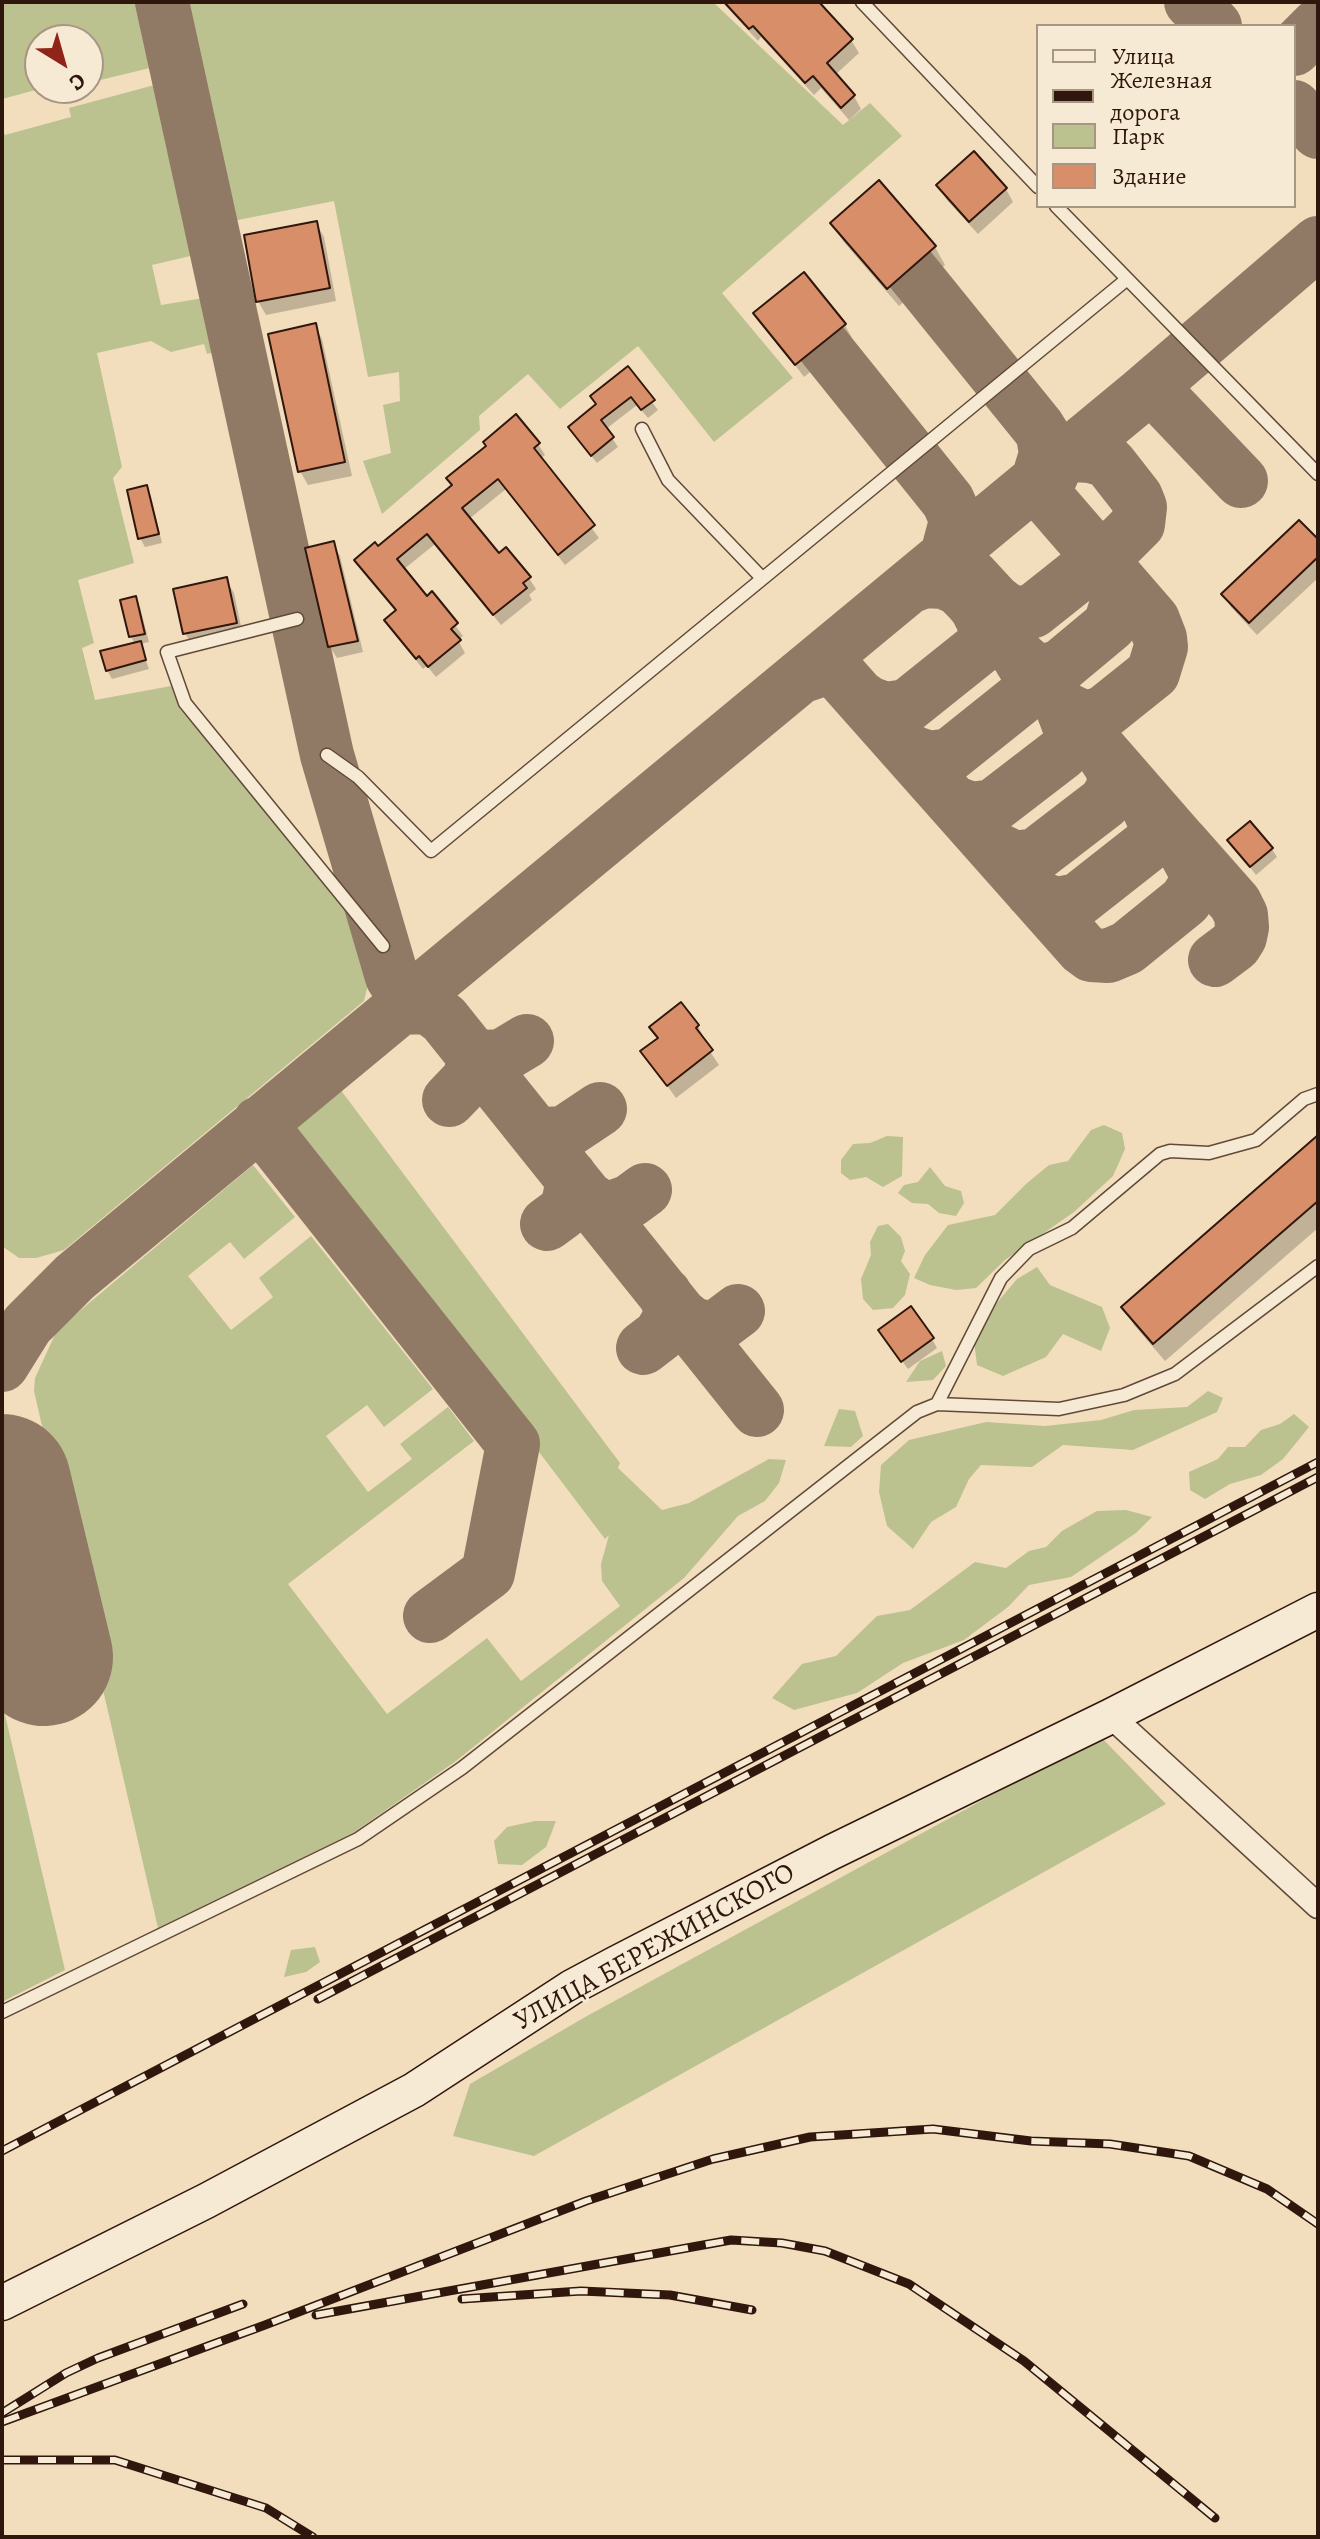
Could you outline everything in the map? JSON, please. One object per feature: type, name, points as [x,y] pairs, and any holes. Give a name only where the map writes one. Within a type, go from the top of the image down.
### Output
[{"type":"main road","name":"УЛИЦА БЕРЕЖИНСКОГО","points":[[2,2303],[206,2201],[414,2090],[572,1987],[615,1964],[832,1852],[1111,1716],[1318,1610]]},
{"type":"street","points":[[1111,1716],[1318,1906]]},
{"type":"lane","points":[[862,2],[1036,185]]},
{"type":"lane","points":[[1058,208],[1318,474]]},
{"type":"lane","points":[[327,755],[358,777],[431,851],[1126,280]]},
{"type":"lane","points":[[642,429],[668,480],[762,578]]},
{"type":"lane","points":[[297,619],[167,652],[185,703],[383,946]]},
{"type":"lane","points":[[937,1404],[1001,1278],[1029,1249],[1072,1228],[1160,1154],[1170,1151],[1209,1153],[1256,1140],[1304,1099],[1318,1094]]},
{"type":"lane","points":[[2,2012],[358,1839],[462,1768],[917,1412],[937,1404],[1059,1409],[1124,1395],[1175,1374],[1318,1266]]},
{"type":"green space","points":[[2,2],[143,2],[158,66],[104,79],[104,24],[24,24],[24,93],[2,99]]},
{"type":"green space","points":[[183,2],[713,2],[843,125],[870,103],[902,136],[722,293],[793,378],[714,442],[638,346],[560,409],[528,374],[479,416],[480,430],[382,514],[363,461],[391,453],[383,405],[400,401],[399,372],[368,377],[334,201],[233,221]]},
{"type":"green space","points":[[162,83],[199,254],[152,265],[161,305],[210,297],[222,350],[207,354],[204,344],[171,352],[151,341],[97,353],[122,467],[113,478],[134,563],[78,580],[94,643],[82,648],[95,700],[171,686],[180,709],[360,921],[372,968],[364,1001],[64,1250],[36,1258],[19,1258],[2,1246],[2,128],[5,135],[71,117],[69,108],[104,104],[104,99]]},
{"type":"green space","points":[[337,1085],[620,1463],[618,1468],[662,1510],[689,1503],[769,1459],[786,1460],[779,1483],[765,1501],[738,1516],[684,1578],[456,1761],[353,1833],[158,1928],[34,1391],[35,1378],[57,1330],[253,1165],[295,1217],[244,1259],[230,1242],[188,1276],[231,1330],[273,1297],[259,1278],[311,1236],[433,1389],[384,1427],[367,1405],[326,1436],[368,1492],[412,1459],[400,1444],[448,1407],[474,1441],[288,1584],[387,1714],[487,1638],[521,1681],[620,1606],[602,1581],[601,1564],[609,1535],[605,1539],[291,1125]]},
{"type":"green space","points":[[1104,1125],[1122,1133],[1125,1149],[1113,1176],[1074,1212],[1005,1260],[976,1288],[956,1290],[914,1278],[925,1255],[948,1225],[995,1215],[1049,1165],[1068,1161],[1091,1130]]},
{"type":"green space","points":[[887,1136],[903,1137],[902,1176],[883,1187],[866,1177],[850,1180],[841,1173],[841,1160],[853,1144],[870,1143]]},
{"type":"green space","points":[[930,1167],[945,1186],[961,1191],[964,1203],[956,1216],[939,1213],[928,1204],[912,1203],[898,1193],[904,1185],[918,1182]]},
{"type":"green space","points":[[888,1224],[901,1237],[905,1251],[901,1261],[910,1274],[905,1295],[893,1308],[873,1310],[863,1299],[861,1279],[871,1255],[870,1242],[878,1226]]},
{"type":"green space","points":[[1037,1267],[1050,1285],[1102,1307],[1110,1328],[1101,1351],[1063,1334],[1046,1357],[1003,1376],[977,1365],[974,1341],[984,1318],[1017,1279]]},
{"type":"green space","points":[[942,1351],[946,1366],[933,1380],[906,1382],[920,1361]]},
{"type":"green space","points":[[1208,1391],[1223,1398],[1217,1412],[1133,1450],[1063,1445],[1032,1467],[981,1465],[969,1479],[956,1507],[931,1522],[913,1549],[887,1526],[879,1492],[881,1465],[909,1440],[986,1422],[1045,1426],[1101,1420],[1134,1410],[1187,1407]]},
{"type":"green space","points":[[839,1409],[855,1411],[863,1436],[851,1447],[824,1446]]},
{"type":"green space","points":[[1294,1414],[1309,1427],[1283,1459],[1261,1475],[1230,1484],[1205,1499],[1190,1490],[1189,1472],[1218,1459],[1228,1447],[1245,1447],[1261,1430],[1280,1424]]},
{"type":"green space","points":[[1126,1510],[1152,1517],[1136,1533],[1071,1577],[1029,1585],[1008,1607],[964,1640],[903,1663],[857,1693],[794,1710],[772,1698],[802,1664],[836,1656],[877,1616],[910,1610],[975,1562],[1006,1568],[1029,1551],[1046,1547],[1062,1531],[1097,1511]]},
{"type":"green space","points":[[2,1702],[65,1970],[2,2002]]},
{"type":"green space","points":[[1100,1736],[1166,1804],[534,2156],[453,2136],[470,2084],[587,2016]]},
{"type":"green space","points":[[535,1821],[556,1821],[546,1847],[522,1865],[498,1864],[494,1841],[507,1827]]},
{"type":"green space","points":[[315,1947],[320,1962],[306,1972],[284,1977],[291,1950]]},
{"type":"building","points":[[724,2],[819,2],[853,39],[827,63],[855,95],[841,108],[813,76],[805,83],[753,26],[749,29]]},
{"type":"building","points":[[974,151],[1007,188],[969,222],[936,185]]},
{"type":"building","points":[[879,180],[936,246],[887,289],[830,223]]},
{"type":"building","points":[[317,221],[330,288],[256,302],[244,235]]},
{"type":"building","points":[[804,272],[846,324],[795,365],[753,313]]},
{"type":"building","points":[[316,323],[345,462],[298,472],[268,334]]},
{"type":"building","points":[[628,366],[655,400],[641,410],[631,397],[601,420],[614,437],[591,456],[568,427],[596,404],[590,396]]},
{"type":"building","points":[[516,414],[540,443],[534,448],[595,525],[558,555],[498,479],[462,508],[499,553],[506,547],[531,577],[523,583],[527,588],[493,615],[427,534],[397,559],[427,596],[432,591],[458,623],[451,629],[461,640],[428,667],[419,656],[416,659],[384,620],[396,610],[354,560],[375,542],[378,546],[452,485],[446,478],[486,446],[483,442]]},
{"type":"building","points":[[147,485],[159,534],[138,539],[127,490]]},
{"type":"building","points":[[1299,520],[1318,539],[1318,557],[1249,623],[1221,594]]},
{"type":"building","points":[[334,541],[358,641],[328,647],[305,548]]},
{"type":"building","points":[[227,577],[237,623],[183,634],[173,589]]},
{"type":"building","points":[[136,596],[145,634],[129,637],[120,600]]},
{"type":"building","points":[[141,641],[146,660],[106,671],[100,651]]},
{"type":"building","points":[[1250,821],[1273,848],[1250,867],[1227,840]]},
{"type":"building","points":[[681,1002],[713,1050],[667,1086],[640,1051],[658,1038],[649,1027]]},
{"type":"building","points":[[1318,1135],[1318,1201],[1153,1344],[1121,1307]]},
{"type":"building","points":[[911,1306],[934,1338],[901,1362],[878,1330]]},
{"type":"taxiway","points":[[162,2],[327,755],[392,977],[407,1001]]},
{"type":"taxiway","points":[[1191,2],[1213,24]]},
{"type":"taxiway","points":[[1296,47],[1318,25]]},
{"type":"taxiway","points":[[1296,109],[1318,132]]},
{"type":"taxiway","points":[[2,1365],[27,1325],[75,1277],[1142,394],[1318,243]]},
{"type":"taxiway","points":[[910,269],[1043,435],[1046,454],[1038,480]]},
{"type":"taxiway","points":[[822,344],[948,501],[955,525],[947,555]]},
{"type":"taxiway","points":[[1142,394],[1163,399],[1241,481]]},
{"type":"taxiway","points":[[972,576],[1008,611],[1033,611],[1138,524],[1140,507],[1136,497],[1106,460],[1074,455],[1064,458]]},
{"type":"taxiway","points":[[1056,465],[1047,485],[1050,501],[1153,620],[1161,647],[1153,673],[1103,713],[1085,718],[1062,707]]},
{"type":"taxiway","points":[[1019,657],[1031,667],[1052,669],[1062,665],[1110,625],[1118,600],[1111,572]]},
{"type":"taxiway","points":[[800,677],[827,668],[840,675],[1091,955],[1108,956],[1127,948],[1185,901],[1197,883],[1197,874],[1179,840],[969,599],[958,588],[943,582],[925,581],[909,587]]},
{"type":"taxiway","points":[[859,696],[885,709],[907,706],[982,646],[984,623],[976,607]]},
{"type":"taxiway","points":[[902,744],[912,752],[929,758],[950,755],[1025,695],[1029,687],[1028,672],[1019,657]]},
{"type":"taxiway","points":[[953,802],[972,809],[993,806],[1062,753],[1068,746],[1071,731],[1062,707]]},
{"type":"taxiway","points":[[994,848],[1015,858],[1036,855],[1105,802],[1115,780],[1105,757]]},
{"type":"taxiway","points":[[1032,892],[1056,904],[1078,900],[1153,841],[1156,825],[1149,809]]},
{"type":"taxiway","points":[[1182,843],[1235,903],[1241,915],[1240,937],[1235,945],[1215,960]]},
{"type":"taxiway","points":[[399,1008],[428,1007],[444,1019],[757,1410]]},
{"type":"taxiway","points":[[471,1052],[483,1057],[502,1056],[527,1041]]},
{"type":"taxiway","points":[[449,1100],[469,1079],[474,1061],[471,1052]]},
{"type":"taxiway","points":[[533,1130],[545,1134],[564,1133],[600,1109]]},
{"type":"taxiway","points":[[259,1123],[513,1444],[488,1573],[430,1616]]},
{"type":"taxiway","points":[[547,1224],[568,1204],[572,1185],[570,1176]]},
{"type":"taxiway","points":[[589,1199],[601,1207],[611,1208],[630,1201],[645,1190]]},
{"type":"taxiway","points":[[643,1348],[660,1335],[670,1318],[665,1294]]},
{"type":"taxiway","points":[[681,1315],[692,1324],[710,1328],[718,1326],[738,1311]]},
{"type":"runway","points":[[2,1483],[44,1657]]},
{"type":"railway","points":[[2,2151],[1318,1462]]},
{"type":"railway","points":[[318,1999],[1318,1477]]},
{"type":"railway","points":[[2,2422],[586,2201],[713,2159],[810,2137],[933,2129],[1031,2141],[1110,2144],[1189,2156],[1267,2189],[1318,2224]]},
{"type":"railway","points":[[316,2315],[731,2240],[782,2243],[825,2251],[909,2284],[1024,2361],[1215,2518]]},
{"type":"railway","points":[[462,2299],[581,2291],[670,2295],[752,2310]]},
{"type":"railway","points":[[2,2413],[66,2373],[98,2358],[243,2304]]},
{"type":"railway","points":[[2,2460],[115,2460],[266,2508],[313,2537]]}]
